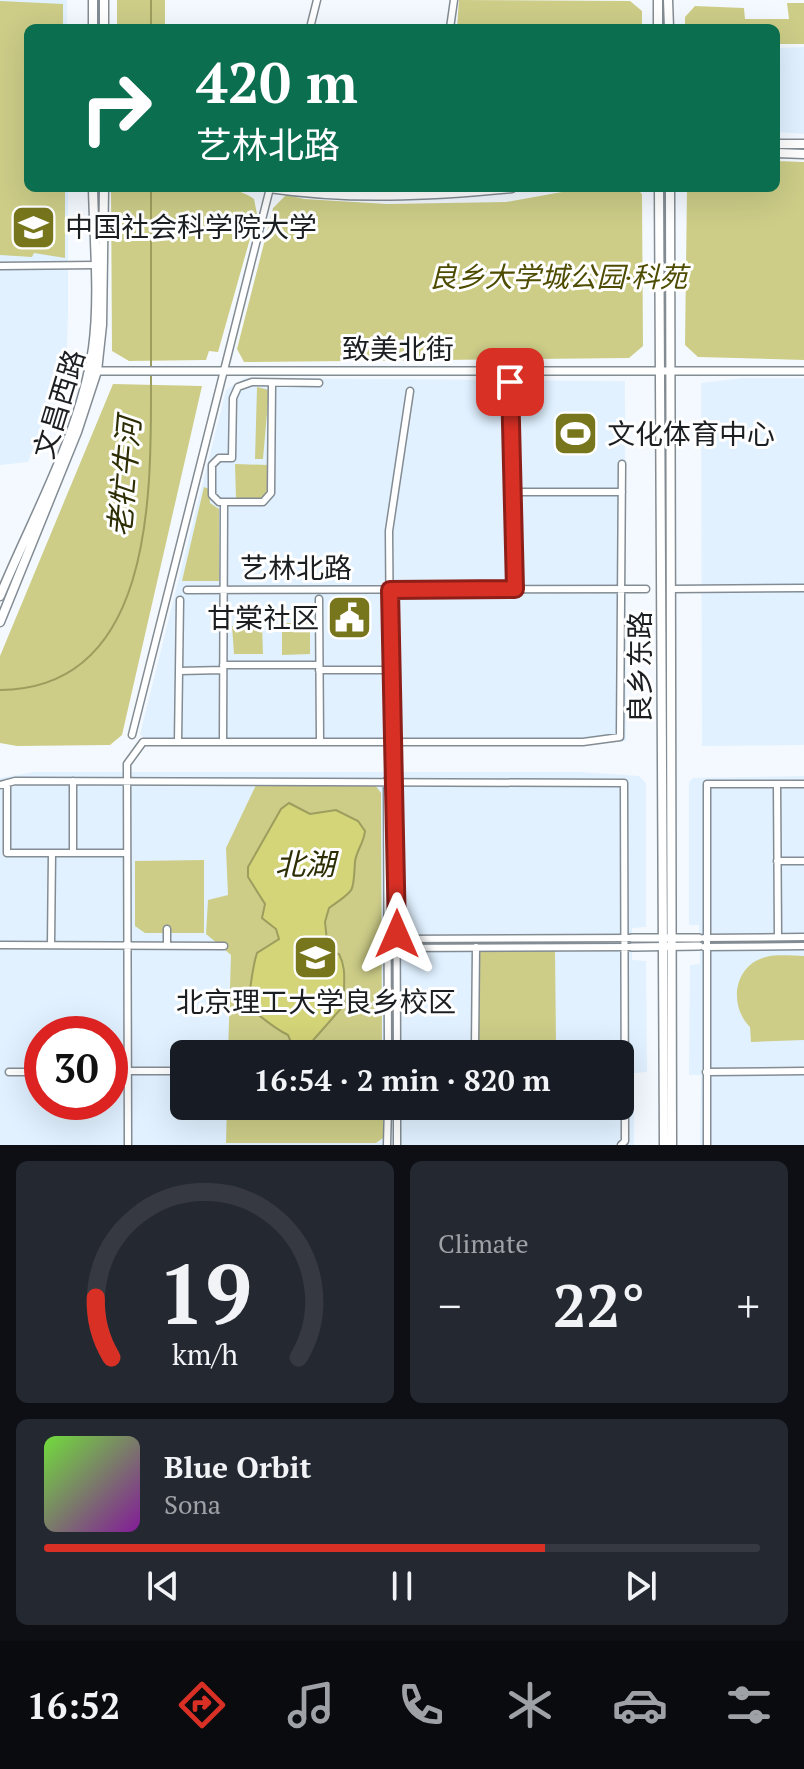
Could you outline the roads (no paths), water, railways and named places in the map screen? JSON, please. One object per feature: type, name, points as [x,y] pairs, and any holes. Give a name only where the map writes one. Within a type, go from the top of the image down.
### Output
[{"type":"main road","points":[[93,0],[93,24]]},
{"type":"main road","points":[[104,0],[104,24]]},
{"type":"main road","points":[[658,0],[658,24]]},
{"type":"main road","points":[[668,0],[669,24]]},
{"type":"main road","points":[[780,144],[804,144]]},
{"type":"main road","points":[[780,153],[804,154]]},
{"type":"main road","name":"文昌西路","points":[[93,192],[99,265]]},
{"type":"main road","name":"文昌西路","points":[[0,622],[77,432],[93,371],[104,192]]},
{"type":"main road","points":[[303,192],[352,198],[430,192]]},
{"type":"main road","name":"良乡东路","points":[[659,192],[667,760],[664,1145]]},
{"type":"main road","name":"良乡东路","points":[[667,760],[671,589],[670,192]]},
{"type":"main road","name":"文昌西路","points":[[0,596],[93,371]]},
{"type":"main road","name":"良乡东路","points":[[667,942],[672,1145]]},
{"type":"street","points":[[311,24],[317,0]]},
{"type":"street","points":[[451,24],[454,0]]},
{"type":"street","points":[[132,735],[269,192]]},
{"type":"street","points":[[0,266],[99,265]]},
{"type":"street","name":"致美北街","points":[[93,371],[804,371]]},
{"type":"street","points":[[510,382],[510,492],[622,492]]},
{"type":"street","points":[[272,383],[271,493],[263,502],[224,503],[212,495],[212,465],[219,458],[232,458],[234,393],[241,384],[272,383],[319,383]]},
{"type":"street","points":[[388,1040],[392,742],[389,531],[410,391]]},
{"type":"street","points":[[128,1016],[127,764],[143,742],[583,742],[620,737],[622,464]]},
{"type":"street","points":[[514,492],[515,589]]},
{"type":"street","points":[[223,742],[224,503]]},
{"type":"street","points":[[671,589],[804,588]]},
{"type":"street","name":"艺林北路","points":[[187,590],[646,589]]},
{"type":"street","points":[[319,599],[320,742]]},
{"type":"street","points":[[178,742],[180,600]]},
{"type":"street","points":[[179,671],[223,668],[391,670]]},
{"type":"street","points":[[391,780],[397,1040]]},
{"type":"street","points":[[127,853],[7,853],[3,784],[391,780],[624,783],[628,942],[624,1040]]},
{"type":"street","points":[[73,781],[73,853]]},
{"type":"street","points":[[707,1145],[702,942],[707,784],[804,784]]},
{"type":"street","points":[[777,784],[778,937]]},
{"type":"street","points":[[51,945],[52,853]]},
{"type":"street","points":[[777,861],[804,861]]},
{"type":"street","points":[[167,929],[167,945]]},
{"type":"street","points":[[702,942],[804,937]]},
{"type":"street","points":[[388,939],[476,938],[804,946]]},
{"type":"street","points":[[475,1040],[476,938]]},
{"type":"street","points":[[388,948],[628,942]]},
{"type":"street","points":[[0,945],[224,946]]},
{"type":"street","points":[[128,1071],[170,1071]]},
{"type":"street","points":[[706,1072],[804,1071]]},
{"type":"street","points":[[9,1072],[24,1072]]},
{"type":"street","points":[[128,1120],[128,1145]]},
{"type":"street","points":[[387,1145],[388,1120]]},
{"type":"street","points":[[397,1120],[397,1145]]},
{"type":"street","points":[[621,1145],[625,1141],[625,1120]]},
{"type":"water","name":"北湖","points":[[289,803],[310,814],[336,810],[358,821],[365,831],[356,858],[351,890],[329,908],[325,922],[328,950],[339,954],[343,966],[345,1004],[313,1040],[290,1040],[249,1004],[257,953],[279,939],[276,929],[262,918],[265,904],[248,877],[248,867],[281,809]]},
{"type":"waterway","name":"老牤牛河","points":[[151,0],[151,24]]},
{"type":"waterway","name":"老牤牛河","points":[[151,192],[151,369]]},
{"type":"waterway","name":"老牤牛河","points":[[0,690],[52,681],[90,656],[117,619],[134,574],[145,524],[151,375]]},
{"type":"place","name":"中国社会科学院大学","points":[[34,227]]},
{"type":"place","name":"文化体育中心","points":[[576,434]]},
{"type":"place","name":"甘棠社区","points":[[350,618]]},
{"type":"place","name":"北京理工大学良乡校区","points":[[316,957]]},
{"type":"park label","name":"良乡大学城公园·科苑","points":[[558,277]]}]
